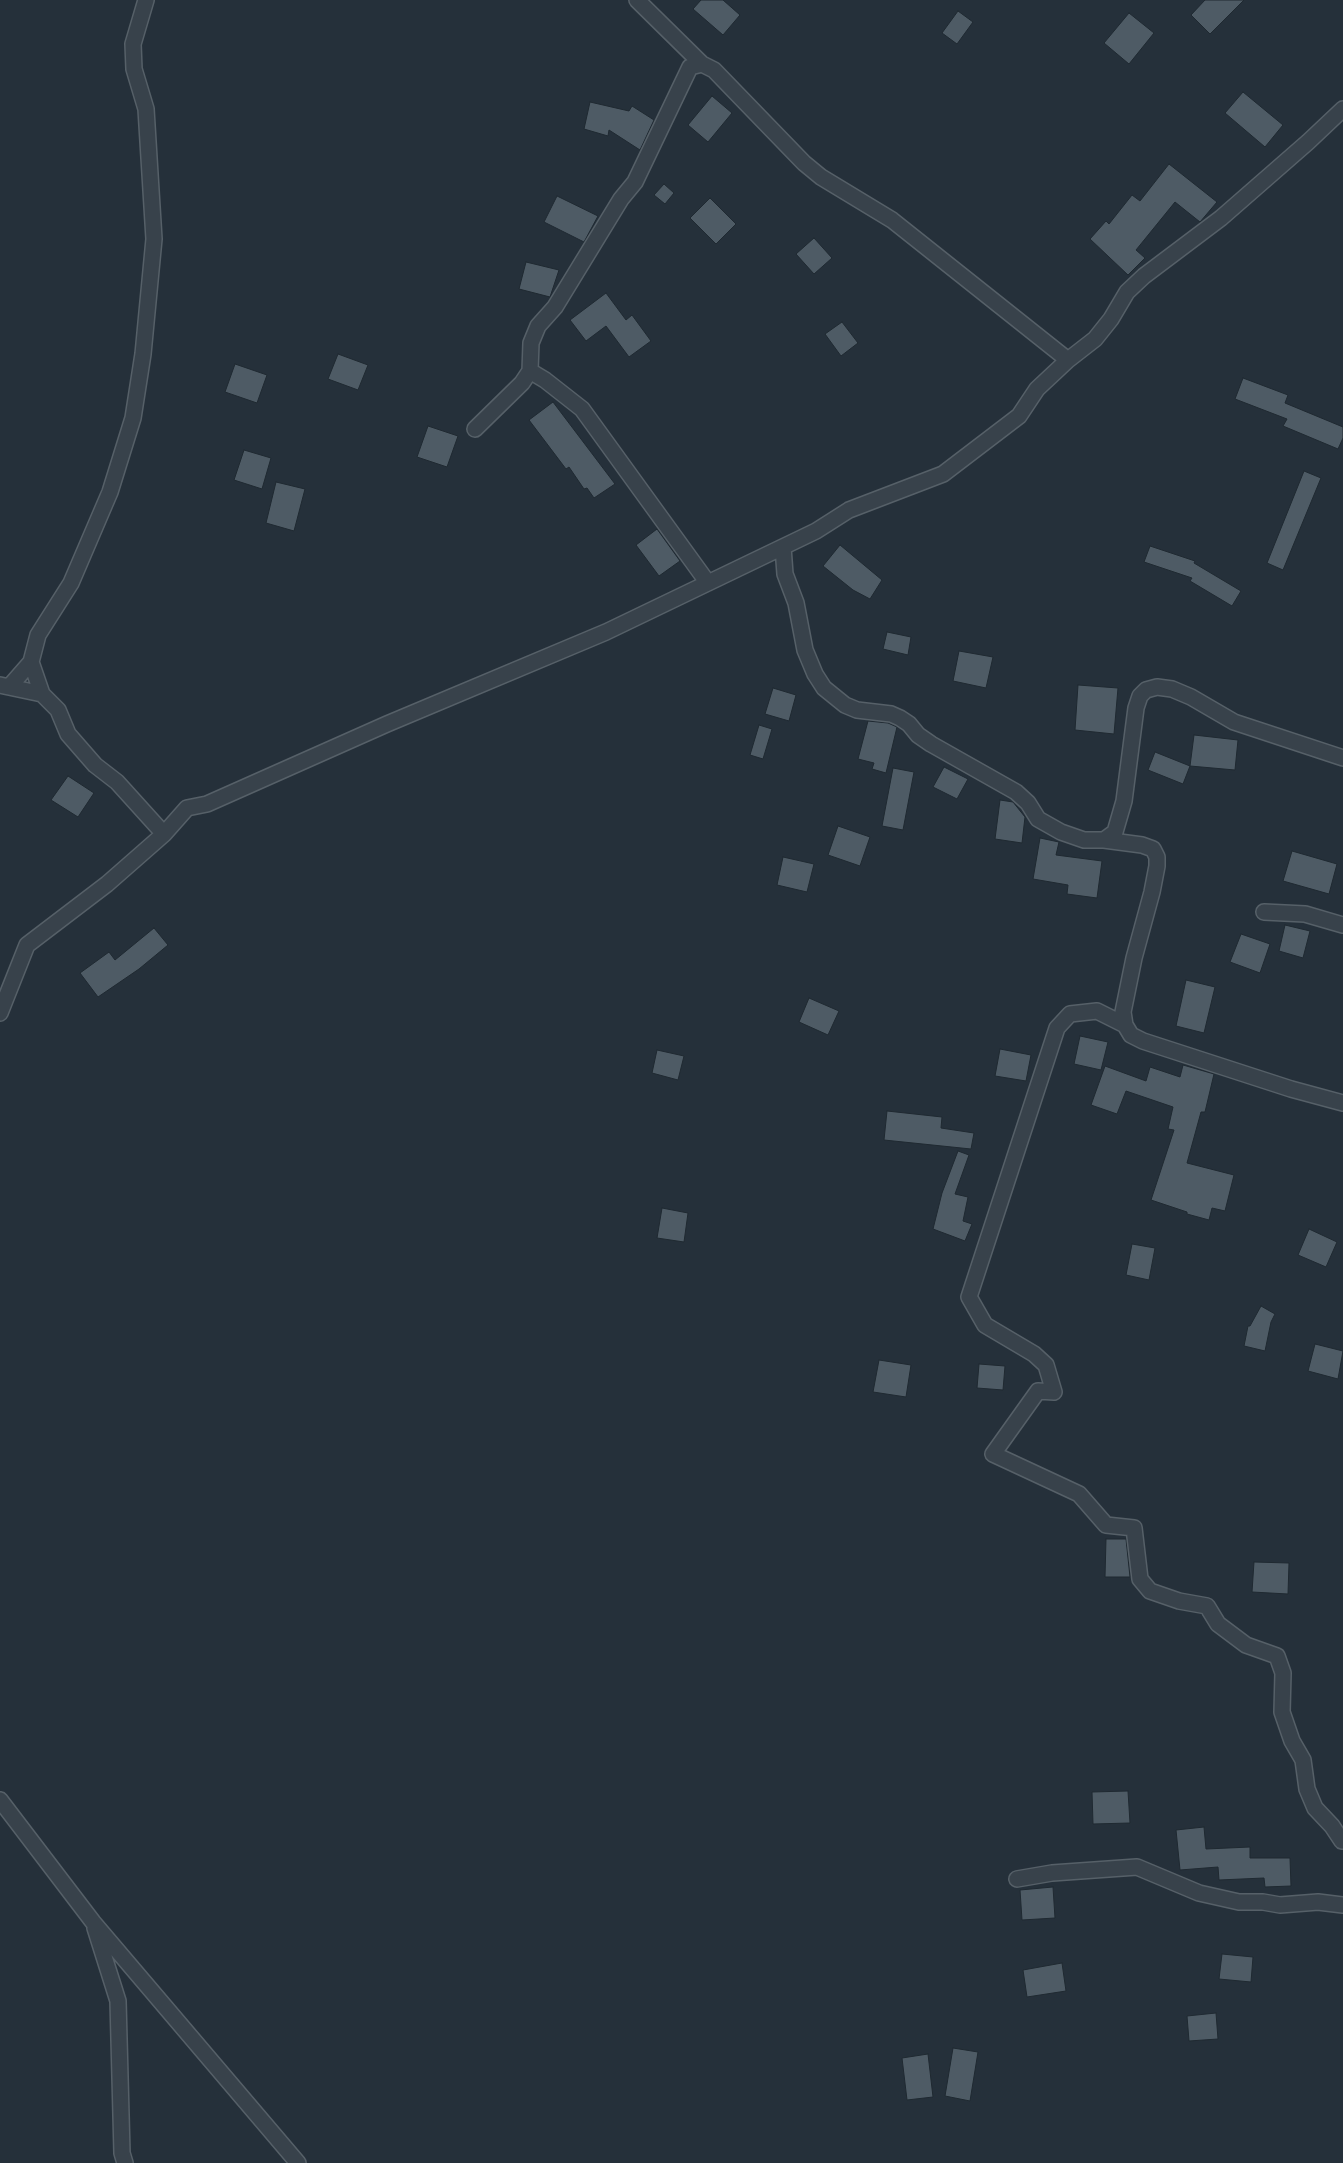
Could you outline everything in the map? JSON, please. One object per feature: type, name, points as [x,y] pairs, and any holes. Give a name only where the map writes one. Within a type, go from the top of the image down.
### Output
[{"type":"street","points":[[5,686],[31,662],[38,635],[71,583],[110,492],[133,418],[143,354],[154,239],[146,108],[134,69],[133,44],[146,0]]},
{"type":"street","points":[[637,0],[702,64],[714,70],[804,163],[822,177],[892,220],[1068,360]]},
{"type":"street","points":[[475,429],[522,383],[530,371],[532,343],[538,326],[555,308],[621,199],[634,182],[690,67],[702,64]]},
{"type":"street","points":[[0,1013],[27,944],[107,884],[164,834],[187,808],[207,804],[388,724],[606,632],[816,531],[849,510],[868,501],[943,474],[1019,416],[1037,390],[1068,360],[1095,339],[1111,319],[1127,292],[1144,276],[1221,218],[1343,109]]},
{"type":"street","points":[[530,371],[545,380],[582,409],[708,583]]},
{"type":"street","points":[[783,547],[785,574],[796,603],[805,650],[815,674],[824,688],[856,710],[891,714],[900,718],[931,744],[1016,792],[1028,803],[1038,819],[1061,832],[1084,840],[1104,840],[1142,845],[1153,849],[1157,857],[1152,892],[1134,958],[1123,1012],[1125,1025],[1131,1035],[1143,1041],[1291,1089],[1343,1103]]},
{"type":"street","points":[[31,662],[42,694],[58,710],[68,734],[96,765],[117,782],[164,834]]},
{"type":"street","points":[[5,686],[42,694]]},
{"type":"street","points":[[1104,840],[1115,832],[1124,801],[1136,708],[1140,696],[1146,690],[1158,687],[1172,689],[1191,697],[1234,722],[1343,758]]},
{"type":"street","points":[[1264,912],[1305,914],[1343,925]]},
{"type":"street","points":[[1125,1025],[1097,1011],[1070,1014],[1057,1028],[969,1297],[985,1325],[1034,1354],[1046,1365],[1054,1392],[1038,1391],[993,1454],[1079,1494],[1106,1525],[1134,1528],[1140,1579],[1150,1591],[1179,1602],[1207,1606],[1218,1624],[1246,1644],[1276,1656],[1283,1672],[1282,1712],[1292,1741],[1303,1760],[1307,1789],[1315,1808],[1343,1840],[1343,1853]]},
{"type":"street","points":[[0,1800],[93,1922],[298,2163]]},
{"type":"street","points":[[1017,1879],[1052,1873],[1137,1867],[1199,1893],[1239,1902],[1263,1902],[1280,1906],[1318,1902],[1343,1905]]},
{"type":"street","points":[[93,1922],[118,2002],[122,2153],[125,2163]]},
{"type":"building","points":[[701,0],[723,0],[740,15],[723,35],[693,9]]},
{"type":"building","points":[[1205,0],[1244,0],[1210,34],[1191,15]]},
{"type":"building","points":[[958,11],[973,22],[957,44],[942,33]]},
{"type":"building","points":[[1129,13],[1154,33],[1129,64],[1104,43]]},
{"type":"building","points":[[1243,92],[1283,125],[1265,147],[1225,113]]},
{"type":"building","points":[[712,96],[732,113],[708,142],[688,125]]},
{"type":"building","points":[[590,102],[629,111],[632,106],[654,120],[640,150],[609,130],[608,136],[584,129]]},
{"type":"building","points":[[1169,164],[1217,202],[1200,222],[1175,202],[1136,250],[1145,258],[1128,275],[1090,239],[1106,221],[1109,224],[1132,195],[1140,201]]},
{"type":"building","points":[[664,184],[674,193],[665,204],[654,195]]},
{"type":"building","points":[[557,196],[598,216],[584,242],[544,222]]},
{"type":"building","points":[[710,198],[736,224],[716,244],[690,218]]},
{"type":"building","points":[[814,238],[832,258],[814,274],[796,254]]},
{"type":"building","points":[[526,262],[559,270],[550,297],[519,289]]},
{"type":"building","points":[[606,293],[626,320],[632,315],[651,341],[629,357],[606,326],[586,341],[570,320]]},
{"type":"building","points":[[842,322],[858,343],[841,356],[825,334]]},
{"type":"building","points":[[338,354],[368,365],[358,390],[328,379]]},
{"type":"building","points":[[235,364],[267,375],[257,403],[225,392]]},
{"type":"building","points":[[1243,378],[1288,395],[1285,403],[1343,427],[1343,438],[1338,449],[1283,426],[1287,419],[1235,399]]},
{"type":"building","points":[[553,402],[615,484],[594,498],[587,488],[584,489],[569,467],[566,469],[529,420]]},
{"type":"building","points":[[428,426],[458,436],[447,467],[417,457]]},
{"type":"building","points":[[244,450],[271,458],[262,489],[234,480]]},
{"type":"building","points":[[1304,471],[1321,478],[1283,570],[1267,563]]},
{"type":"building","points":[[276,482],[305,489],[294,531],[266,523]]},
{"type":"building","points":[[657,529],[680,561],[659,576],[636,545]]},
{"type":"building","points":[[840,545],[882,580],[870,599],[853,590],[823,566]]},
{"type":"building","points":[[1150,546],[1195,561],[1194,563],[1241,591],[1232,606],[1190,581],[1192,578],[1144,562]]},
{"type":"building","points":[[887,632],[911,637],[908,655],[883,649]]},
{"type":"building","points":[[959,651],[993,657],[986,688],[953,681]]},
{"type":"building","points":[[1078,685],[1118,688],[1114,734],[1075,730]]},
{"type":"building","points":[[773,688],[796,695],[789,721],[765,714]]},
{"type":"building","points":[[868,721],[888,723],[897,727],[886,773],[872,769],[874,763],[858,759]]},
{"type":"building","points":[[759,725],[772,729],[763,759],[750,755]]},
{"type":"building","points":[[1194,735],[1238,740],[1235,770],[1190,766]]},
{"type":"building","points":[[1155,752],[1190,766],[1183,784],[1148,770]]},
{"type":"building","points":[[944,767],[968,779],[957,799],[933,787]]},
{"type":"building","points":[[893,768],[914,772],[903,830],[882,826]]},
{"type":"building","points":[[68,776],[94,793],[78,817],[51,800]]},
{"type":"building","points":[[1000,800],[1013,802],[1025,817],[1022,843],[995,839]]},
{"type":"building","points":[[838,826],[870,837],[860,866],[828,855]]},
{"type":"building","points":[[1040,838],[1059,842],[1056,855],[1102,861],[1097,898],[1067,894],[1068,885],[1033,879]]},
{"type":"building","points":[[1292,851],[1337,864],[1329,894],[1283,881]]},
{"type":"building","points":[[783,857],[814,864],[807,892],[777,885]]},
{"type":"building","points":[[1285,925],[1310,931],[1303,958],[1279,951]]},
{"type":"building","points":[[154,928],[168,945],[139,969],[98,997],[80,973],[109,952],[115,960]]},
{"type":"building","points":[[1241,934],[1270,944],[1260,973],[1230,962]]},
{"type":"building","points":[[1186,980],[1215,987],[1204,1033],[1176,1026]]},
{"type":"building","points":[[809,998],[839,1011],[828,1035],[799,1022]]},
{"type":"building","points":[[1080,1036],[1108,1042],[1101,1070],[1074,1064]]},
{"type":"building","points":[[1000,1049],[1031,1055],[1026,1081],[995,1076]]},
{"type":"building","points":[[657,1050],[684,1056],[678,1080],[652,1073]]},
{"type":"building","points":[[1183,1065],[1214,1074],[1205,1112],[1201,1112],[1187,1163],[1234,1175],[1225,1211],[1212,1208],[1209,1220],[1151,1200],[1174,1130],[1168,1129],[1173,1107],[1126,1091],[1117,1114],[1091,1105],[1105,1066],[1146,1081],[1150,1067],[1180,1077]]},
{"type":"building","points":[[887,1111],[942,1117],[941,1128],[974,1133],[971,1149],[884,1140]]},
{"type":"building","points":[[958,1151],[969,1155],[955,1194],[968,1197],[963,1221],[972,1224],[965,1241],[933,1229],[942,1193]]},
{"type":"building","points":[[662,1208],[688,1213],[684,1242],[657,1238]]},
{"type":"building","points":[[1309,1229],[1337,1242],[1326,1267],[1298,1255]]},
{"type":"building","points":[[1132,1244],[1155,1248],[1149,1280],[1126,1275]]},
{"type":"building","points":[[1261,1306],[1275,1314],[1271,1322],[1265,1351],[1244,1346],[1248,1326],[1250,1326]]},
{"type":"building","points":[[1315,1344],[1343,1351],[1338,1379],[1308,1371]]},
{"type":"building","points":[[879,1360],[911,1365],[906,1397],[873,1392]]},
{"type":"building","points":[[979,1364],[1005,1366],[1003,1390],[977,1388]]},
{"type":"building","points":[[1106,1539],[1126,1539],[1130,1577],[1105,1577]]},
{"type":"building","points":[[1254,1562],[1289,1563],[1288,1594],[1252,1592]]},
{"type":"building","points":[[1128,1791],[1130,1823],[1093,1824],[1092,1792]]},
{"type":"building","points":[[1204,1827],[1206,1849],[1250,1847],[1250,1858],[1290,1858],[1291,1886],[1265,1887],[1264,1878],[1219,1880],[1218,1867],[1180,1870],[1176,1830]]},
{"type":"building","points":[[1053,1887],[1055,1918],[1022,1920],[1020,1890]]},
{"type":"building","points":[[1222,1954],[1253,1957],[1251,1982],[1219,1979]]},
{"type":"building","points":[[1062,1963],[1066,1991],[1027,1997],[1023,1970]]},
{"type":"building","points":[[1216,2013],[1218,2039],[1189,2041],[1187,2016]]},
{"type":"building","points":[[953,2048],[978,2052],[970,2101],[945,2096]]},
{"type":"building","points":[[928,2054],[933,2097],[907,2100],[902,2058]]}]
